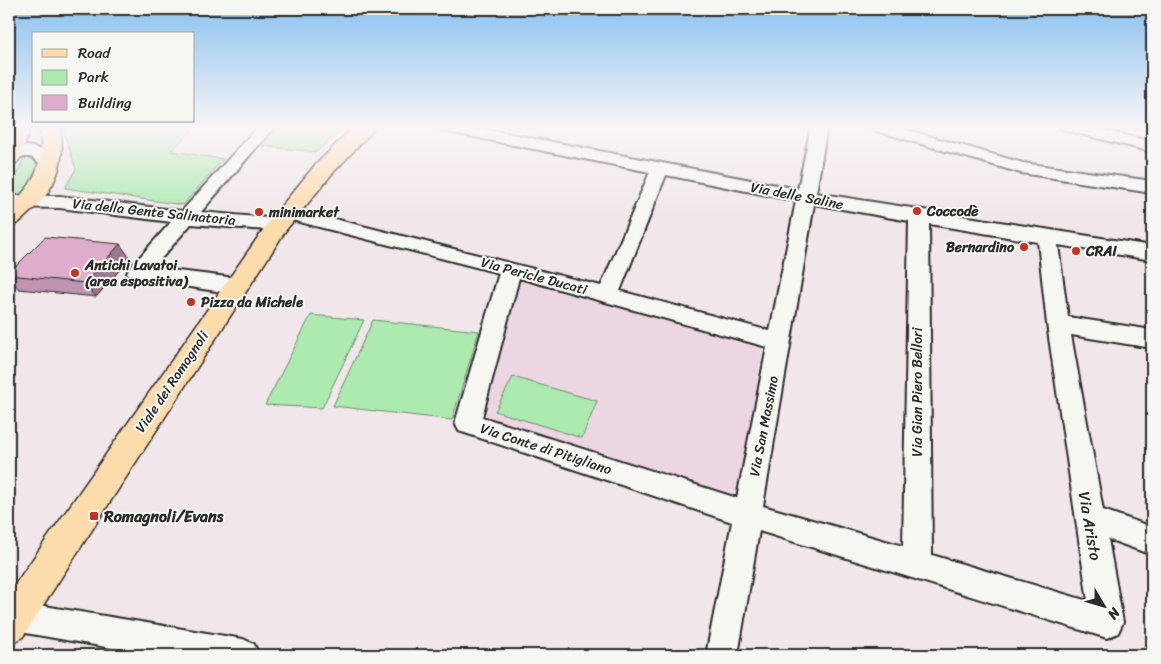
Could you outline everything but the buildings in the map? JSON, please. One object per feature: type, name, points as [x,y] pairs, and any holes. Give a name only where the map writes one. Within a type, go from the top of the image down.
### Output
[{"type":"main road","points":[[14,206],[47,172],[50,157]]},
{"type":"main road","name":"Viale dei Romagnoli","points":[[12,620],[282,219],[336,157]]},
{"type":"street","points":[[45,157],[47,172]]},
{"type":"street","points":[[236,286],[137,273],[184,217],[239,157]]},
{"type":"street","name":"Via delle Saline","points":[[599,157],[806,198],[919,218],[1152,253]]},
{"type":"street","name":"Via San Massimo","points":[[722,655],[813,157]]},
{"type":"street","points":[[984,157],[1022,168],[1152,188]]},
{"type":"street","points":[[608,295],[660,169]]},
{"type":"street","name":"Via della Gente Salinatoria","points":[[47,172],[48,193],[60,202]]},
{"type":"street","name":"Via della Gente Salinatoria","points":[[14,206],[60,202],[184,217],[282,219]]},
{"type":"street","name":"Via Gian Piero Bellori","points":[[917,565],[919,218]]},
{"type":"street","name":"Via Pericle Ducati","points":[[282,219],[511,270],[780,342]]},
{"type":"street","name":"Via Aristo","points":[[747,514],[1107,622],[1088,519],[1046,237]]},
{"type":"street","name":"Via Conte di Pitigliano","points":[[511,270],[468,423],[747,514]]},
{"type":"street","points":[[1058,324],[1152,339]]},
{"type":"street","points":[[1088,519],[1152,541]]},
{"type":"street","points":[[12,620],[243,655]]},
{"type":"shaded area","points":[[520,281],[763,348],[738,495],[489,419],[484,413]]},
{"type":"green space","points":[[72,157],[210,157],[223,159],[183,205],[65,188],[76,169]]},
{"type":"green space","points":[[24,158],[36,158],[39,167],[27,186],[19,194],[9,199],[9,191]]},
{"type":"green space","points":[[311,315],[364,320],[322,408],[265,405]]},
{"type":"green space","points":[[373,320],[479,331],[452,420],[333,406]]},
{"type":"green space","points":[[513,377],[597,401],[582,438],[495,411]]},
{"type":"place","name":"Coccodè","points":[[917,211]]},
{"type":"place","name":"minimarket","points":[[259,212]]},
{"type":"place","name":"Bernardino","points":[[1024,247]]},
{"type":"place","name":"CRAI","points":[[1076,251]]},
{"type":"place","name":"Antichi Lavatoi (area espositiva)","points":[[75,273]]},
{"type":"place","name":"Pizza da Michele","points":[[191,302]]},
{"type":"place","name":"Romagnoli/Evans","points":[[94,516]]}]
